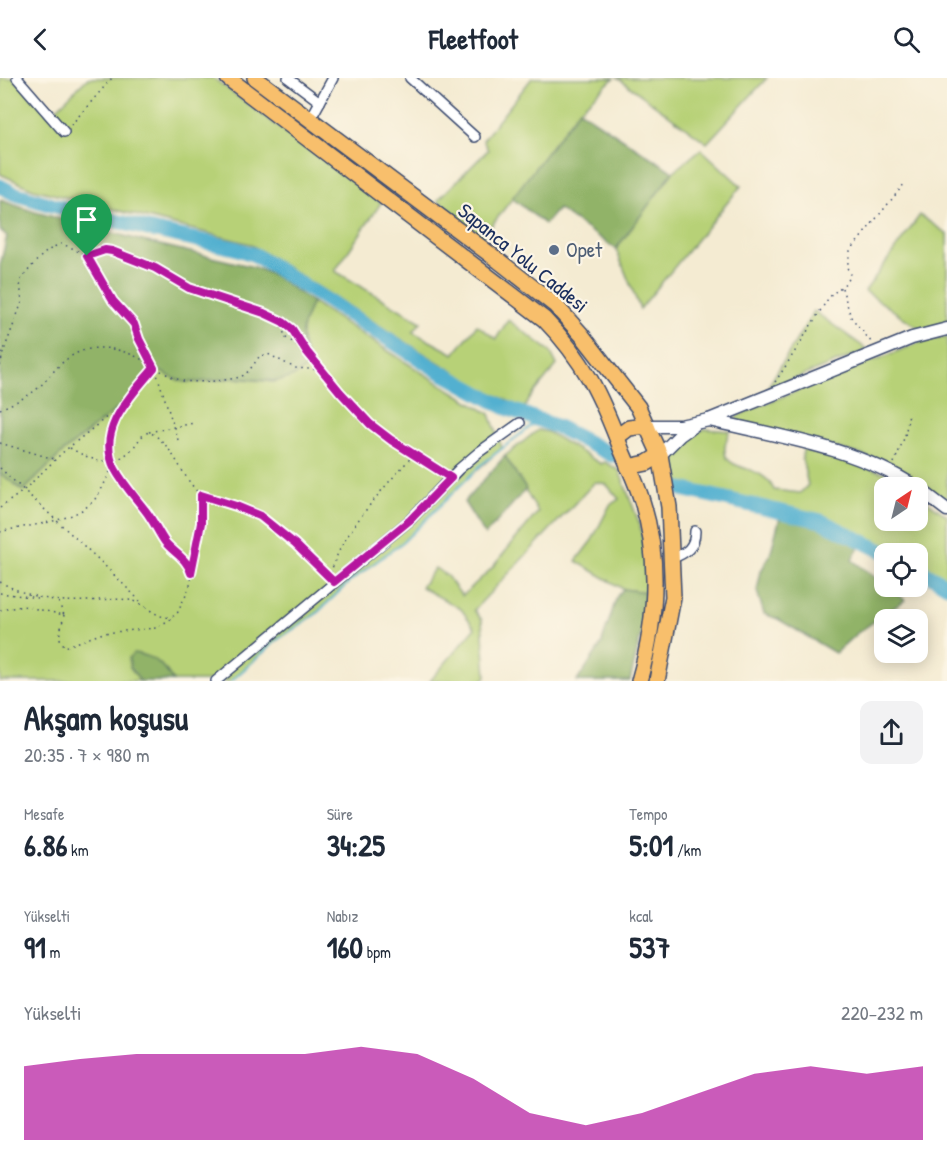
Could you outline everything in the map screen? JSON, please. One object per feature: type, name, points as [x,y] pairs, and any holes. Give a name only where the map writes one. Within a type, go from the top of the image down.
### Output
[{"type":"highway","name":"Sapanca Yolu Caddesi","points":[[228,78],[544,319],[573,351],[590,377],[617,437],[642,501],[651,536],[654,563],[652,626],[639,681]]},
{"type":"highway","name":"Sapanca Yolu Caddesi","points":[[255,78],[555,305],[621,383],[638,407],[660,455],[669,507],[673,597],[657,681]]},
{"type":"highway","points":[[617,437],[629,428],[647,426]]},
{"type":"highway","points":[[628,467],[647,463],[660,455]]},
{"type":"street","points":[[17,78],[64,132]]},
{"type":"street","points":[[288,78],[320,102]]},
{"type":"street","points":[[310,120],[333,78]]},
{"type":"street","points":[[410,78],[476,137]]},
{"type":"street","points":[[647,426],[680,426],[704,421],[879,351],[947,328]]},
{"type":"street","points":[[660,455],[680,435],[704,421],[808,444],[889,471],[899,477]]},
{"type":"street","points":[[216,681],[318,597],[332,579],[403,526],[479,452],[520,423]]},
{"type":"street","points":[[928,496],[947,510]]},
{"type":"street","points":[[671,559],[684,554],[691,548],[695,540],[695,531]]},
{"type":"path","points":[[64,132],[112,78]]},
{"type":"path","points":[[764,398],[796,352],[826,301],[849,279],[850,272],[847,268],[850,251],[905,183]]},
{"type":"path","points":[[0,366],[22,302],[20,281],[47,252],[61,244],[70,247],[87,256],[113,301],[134,324],[154,368],[178,440]]},
{"type":"path","points":[[87,256],[105,250],[112,251],[155,268],[189,288],[279,320],[292,329],[347,400],[370,424],[451,478]]},
{"type":"path","points":[[842,287],[851,317],[859,330],[879,351]]},
{"type":"path","points":[[279,320],[286,338],[306,350]]},
{"type":"path","points":[[0,410],[34,392],[58,366],[78,352],[94,348],[110,348],[143,359],[154,368],[182,381],[242,377],[259,357],[268,354],[295,368],[323,370]]},
{"type":"path","points":[[154,368],[129,399],[113,424],[109,445],[113,465],[166,543],[187,562],[191,573]]},
{"type":"path","points":[[0,508],[23,491],[55,460],[129,399]]},
{"type":"path","points":[[889,471],[900,451],[909,413]]},
{"type":"path","points":[[69,448],[99,462],[112,461],[130,451],[148,432],[194,423]]},
{"type":"path","points":[[148,432],[154,434],[168,450],[201,495],[260,516],[295,544],[332,579]]},
{"type":"path","points":[[0,443],[55,460]]},
{"type":"path","points":[[332,579],[334,560],[339,549],[385,486],[415,453]]},
{"type":"path","points":[[0,532],[55,520],[79,512],[97,497],[113,465]]},
{"type":"path","points":[[0,468],[156,615],[163,617],[176,615]]},
{"type":"path","points":[[58,601],[64,615],[59,637],[65,647],[103,633],[156,628],[176,615],[186,596],[191,573],[201,523],[201,495]]},
{"type":"path","points":[[0,582],[28,595],[47,600]]},
{"type":"path","points":[[0,592],[58,601],[112,598],[141,602]]},
{"type":"path","points":[[0,610],[23,606],[64,615]]},
{"type":"green space","points":[[0,78],[17,78],[50,115],[88,78],[213,78],[381,203],[335,271],[421,322],[413,332],[454,354],[477,325],[496,339],[508,320],[550,351],[557,365],[524,409],[474,384],[250,244],[33,189],[0,174]]},
{"type":"green space","points":[[532,78],[614,78],[579,110],[483,237],[438,200],[488,150],[483,140]]},
{"type":"green space","points":[[618,78],[767,78],[707,143]]},
{"type":"green space","points":[[579,110],[673,172],[616,249],[558,209],[545,224],[512,198]]},
{"type":"green space","points":[[701,149],[741,186],[640,309],[616,249],[673,172]]},
{"type":"green space","points":[[0,200],[35,212],[143,241],[254,267],[273,275],[312,302],[302,333],[303,347],[310,365],[291,377],[274,381],[236,378],[184,382],[154,368],[129,399],[62,453],[23,491],[0,473],[0,266],[7,236],[0,230]]},
{"type":"green space","points":[[920,215],[947,234],[947,324],[923,331],[865,291]]},
{"type":"green space","points":[[312,302],[490,414],[502,448],[403,542],[349,582],[316,614],[277,640],[231,681],[173,681],[166,670],[130,667],[140,681],[0,681],[0,473],[23,491],[62,453],[129,399],[155,368],[182,381],[201,382],[234,378],[274,382],[310,365],[303,347],[302,333]]},
{"type":"green space","points":[[814,311],[868,350],[766,390]]},
{"type":"green space","points":[[947,336],[947,503],[928,489],[928,477],[910,477],[890,465],[859,454],[736,419],[737,416],[761,405],[921,342]]},
{"type":"green space","points":[[705,429],[730,431],[725,446],[726,456],[731,462],[759,474],[774,490],[800,493],[808,485],[802,458],[803,450],[886,473],[892,477],[874,477],[874,531],[928,531],[928,502],[947,516],[947,586],[928,574],[928,543],[874,543],[874,546],[821,521],[682,489],[676,476],[675,456],[682,444]]},
{"type":"green space","points":[[538,430],[548,432],[601,464],[605,462],[619,470],[640,525],[645,557],[646,592],[623,589],[576,561],[592,540],[610,505],[619,499],[606,484],[595,482],[474,610],[482,620],[486,676],[482,681],[430,681],[475,628],[461,609],[421,587],[435,568],[447,576],[462,596],[491,569],[538,512],[505,456]]},
{"type":"green space","points":[[505,456],[526,489],[485,535],[464,502]]},
{"type":"green space","points":[[781,513],[821,521],[862,541],[852,560],[874,577],[874,597],[901,597],[905,600],[892,609],[874,609],[874,622],[835,653],[778,619],[764,614],[757,591],[761,571],[770,555]]},
{"type":"green space","points":[[623,589],[646,592],[643,626],[630,681],[577,681],[601,645],[617,596]]},
{"type":"green space","points":[[134,653],[157,661],[173,681],[140,681],[130,667],[129,658]]},
{"type":"waterway","points":[[0,186],[13,193],[52,205],[255,255],[437,370],[504,407],[558,427],[612,455]]},
{"type":"waterway","points":[[231,681],[277,640],[316,614],[349,582],[403,542],[482,464],[539,420]]},
{"type":"waterway","points":[[682,489],[821,521],[874,547]]},
{"type":"waterway","points":[[928,574],[947,586]]},
{"type":"place","name":"Opet","points":[[554,250]]},
{"type":"route","points":[[105,250],[133,258],[189,288],[264,313],[283,322],[292,329],[307,352],[370,424],[451,478],[410,520],[334,582],[295,544],[260,516],[201,495],[201,523],[191,573],[187,562],[166,543],[147,512],[120,477],[111,458],[109,445],[113,424],[129,399],[154,368],[134,324],[113,301],[87,256],[105,250]]}]
